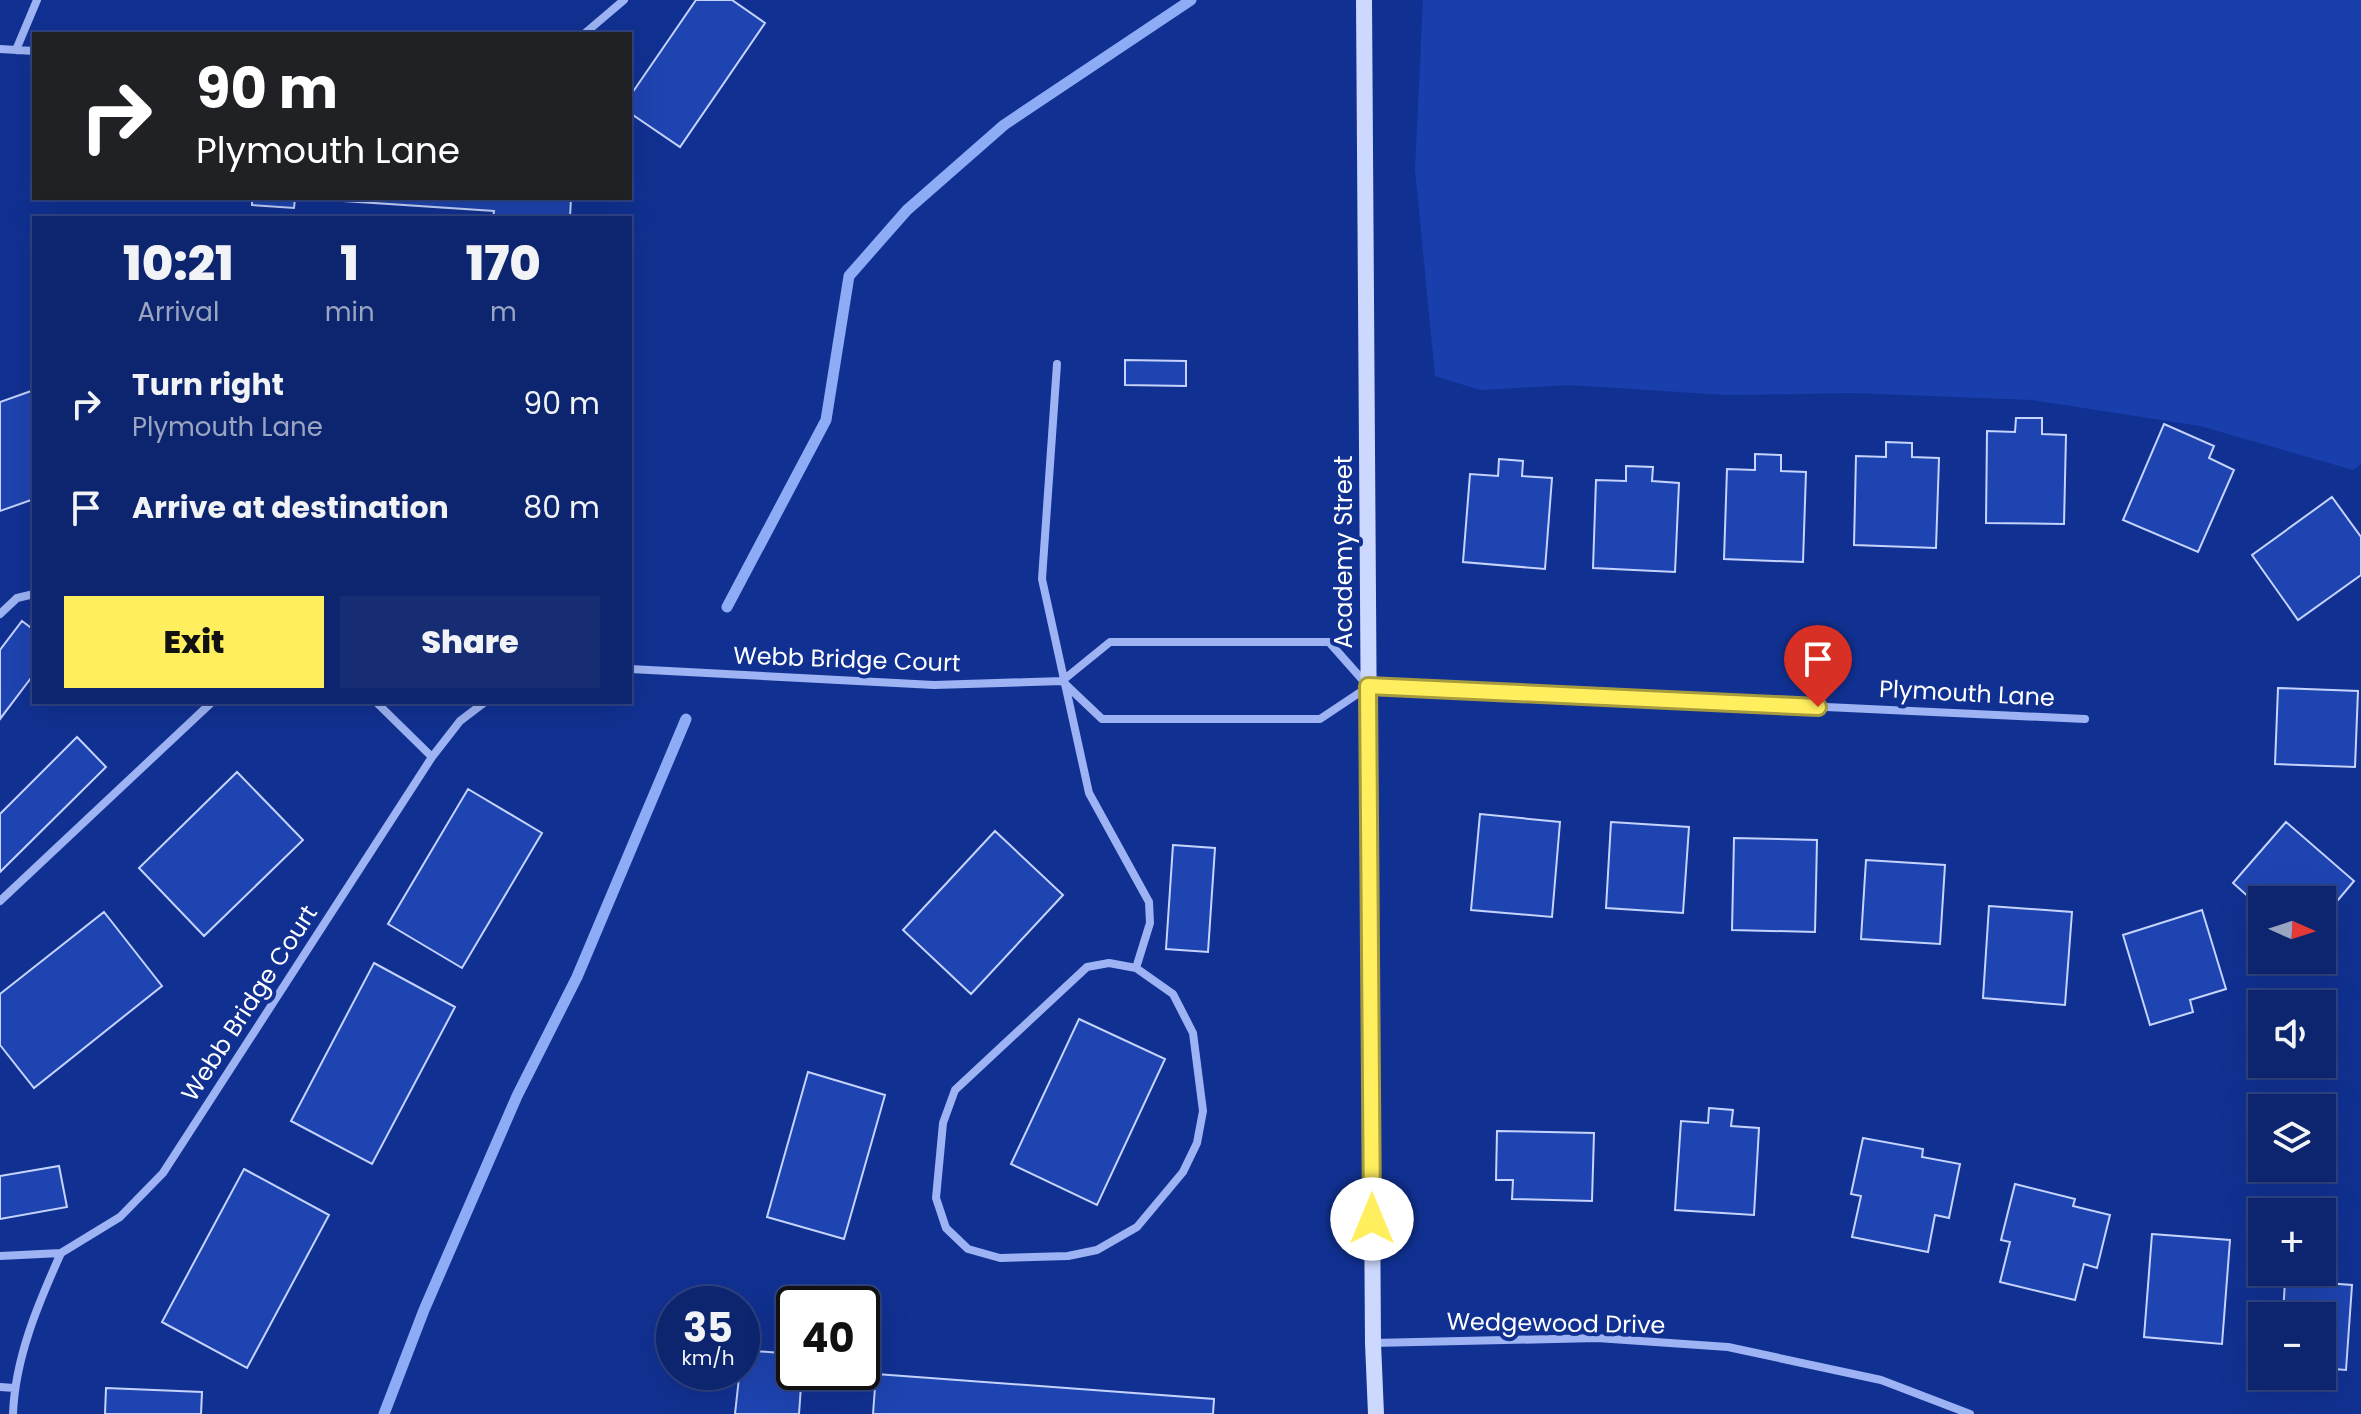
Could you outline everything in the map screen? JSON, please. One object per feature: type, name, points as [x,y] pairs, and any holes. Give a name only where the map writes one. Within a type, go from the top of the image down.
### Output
[{"type":"street","points":[[16,50],[37,0]]},
{"type":"street","points":[[586,32],[624,0]]},
{"type":"street","name":"Academy Street","points":[[1364,0],[1376,1414]]},
{"type":"street","points":[[0,49],[32,51]]},
{"type":"street","points":[[1057,364],[1042,579],[1089,793],[1149,902],[1150,923],[1136,968]]},
{"type":"street","points":[[0,614],[17,598],[32,594]]},
{"type":"street","points":[[1110,642],[1329,642],[1368,686],[1320,719],[1102,719],[1062,681],[1110,642]]},
{"type":"street","name":"Webb Bridge Court","points":[[632,669],[934,685],[1062,681]]},
{"type":"street","name":"Plymouth Lane","points":[[1368,686],[2085,719]]},
{"type":"street","points":[[0,901],[210,704]]},
{"type":"street","points":[[378,704],[432,757]]},
{"type":"street","name":"Webb Bridge Court","points":[[0,1256],[61,1253],[120,1217],[163,1173],[432,757],[460,721],[482,704]]},
{"type":"street","points":[[1109,963],[1136,968],[1173,994],[1193,1033],[1203,1111],[1197,1143],[1183,1172],[1137,1227],[1097,1250],[1068,1256],[1000,1258],[968,1249],[946,1228],[936,1198],[943,1123],[955,1090],[1087,967],[1109,963]]},
{"type":"street","points":[[13,1414],[14,1388],[42,1296],[61,1253]]},
{"type":"street","name":"Wedgewood Drive","points":[[1373,1343],[1597,1338],[1728,1347],[1881,1380],[1970,1414]]},
{"type":"street","points":[[0,1387],[14,1388]]},
{"type":"shaded area","points":[[1423,0],[2361,0],[2361,464],[2353,470],[2200,426],[2032,400],[1855,393],[1726,395],[1569,385],[1480,390],[1435,376],[1415,169]]},
{"type":"building","points":[[696,0],[732,0],[765,23],[680,147],[632,114],[632,93]]},
{"type":"building","points":[[252,200],[295,200],[294,208],[252,205]]},
{"type":"building","points":[[571,200],[570,216],[493,216],[494,211],[344,201]]},
{"type":"building","points":[[1125,360],[1186,361],[1186,386],[1125,385]]},
{"type":"building","points":[[32,391],[32,500],[0,511],[0,402]]},
{"type":"building","points":[[2016,418],[2042,418],[2042,434],[2066,435],[2064,524],[1986,523],[1987,431],[2015,432]]},
{"type":"building","points":[[2164,424],[2214,446],[2209,458],[2234,470],[2198,552],[2123,520]]},
{"type":"building","points":[[1886,442],[1912,443],[1912,457],[1939,458],[1936,548],[1854,545],[1856,456],[1886,457]]},
{"type":"building","points":[[1755,454],[1781,455],[1781,471],[1806,472],[1803,562],[1724,559],[1727,469],[1755,470]]},
{"type":"building","points":[[1499,459],[1523,461],[1522,476],[1552,478],[1545,569],[1463,562],[1470,474],[1498,476]]},
{"type":"building","points":[[1626,466],[1653,467],[1652,481],[1679,483],[1675,572],[1593,568],[1596,480],[1626,481]]},
{"type":"building","points":[[2332,497],[2361,537],[2361,575],[2298,620],[2252,555]]},
{"type":"building","points":[[22,621],[32,628],[32,677],[0,719],[0,650]]},
{"type":"building","points":[[2278,688],[2358,691],[2355,767],[2275,764]]},
{"type":"building","points":[[77,737],[106,767],[0,872],[0,814]]},
{"type":"building","points":[[237,772],[303,840],[204,936],[139,868]]},
{"type":"building","points":[[468,789],[542,833],[462,968],[388,924]]},
{"type":"building","points":[[1480,814],[1560,822],[1552,917],[1471,910]]},
{"type":"building","points":[[1611,822],[1689,827],[1683,913],[1606,908]]},
{"type":"building","points":[[2286,822],[2354,881],[2336,902],[2336,886],[2248,886],[2248,896],[2233,883]]},
{"type":"building","points":[[995,831],[1063,895],[971,994],[903,930]]},
{"type":"building","points":[[1734,838],[1817,840],[1815,932],[1732,930]]},
{"type":"building","points":[[1173,845],[1215,848],[1208,952],[1166,949]]},
{"type":"building","points":[[1866,860],[1945,865],[1940,944],[1861,939]]},
{"type":"building","points":[[1989,906],[2072,912],[2065,1005],[1983,998]]},
{"type":"building","points":[[2202,910],[2226,989],[2190,1000],[2193,1012],[2150,1025],[2123,935]]},
{"type":"building","points":[[104,912],[162,986],[34,1088],[0,1045],[0,994]]},
{"type":"building","points":[[374,963],[455,1007],[372,1164],[291,1121]]},
{"type":"building","points":[[1079,1019],[1165,1059],[1097,1205],[1011,1164]]},
{"type":"building","points":[[808,1072],[885,1095],[844,1239],[767,1217]]},
{"type":"building","points":[[1709,1108],[1733,1110],[1731,1126],[1759,1128],[1754,1215],[1675,1210],[1681,1121],[1708,1123]]},
{"type":"building","points":[[1497,1131],[1594,1133],[1592,1201],[1512,1199],[1513,1180],[1496,1180]]},
{"type":"building","points":[[1863,1138],[1923,1149],[1922,1157],[1960,1164],[1949,1218],[1935,1215],[1928,1252],[1852,1237],[1861,1196],[1851,1194]]},
{"type":"building","points":[[59,1166],[67,1207],[0,1219],[0,1176]]},
{"type":"building","points":[[244,1169],[329,1215],[247,1368],[162,1322]]},
{"type":"building","points":[[2015,1184],[2075,1199],[2073,1206],[2110,1215],[2097,1268],[2084,1264],[2075,1300],[2000,1282],[2010,1242],[2001,1240]]},
{"type":"building","points":[[2152,1234],[2230,1240],[2222,1344],[2144,1337]]},
{"type":"building","points":[[2352,1285],[2346,1370],[2336,1369],[2336,1302],[2284,1302],[2285,1286]]},
{"type":"building","points":[[760,1351],[776,1353],[776,1390],[801,1390],[799,1414],[735,1414],[738,1390],[760,1390]]},
{"type":"building","points":[[880,1374],[1214,1399],[1213,1414],[873,1414],[875,1390],[880,1390]]},
{"type":"building","points":[[106,1388],[202,1392],[201,1414],[105,1414]]},
{"type":"waterway","points":[[727,607],[826,420],[849,276],[907,210],[1004,125],[1191,0]]},
{"type":"waterway","points":[[384,1414],[424,1310],[517,1096],[577,977],[686,719]]},
{"type":"route","points":[[1372,1219],[1368,686],[1818,707]]}]
